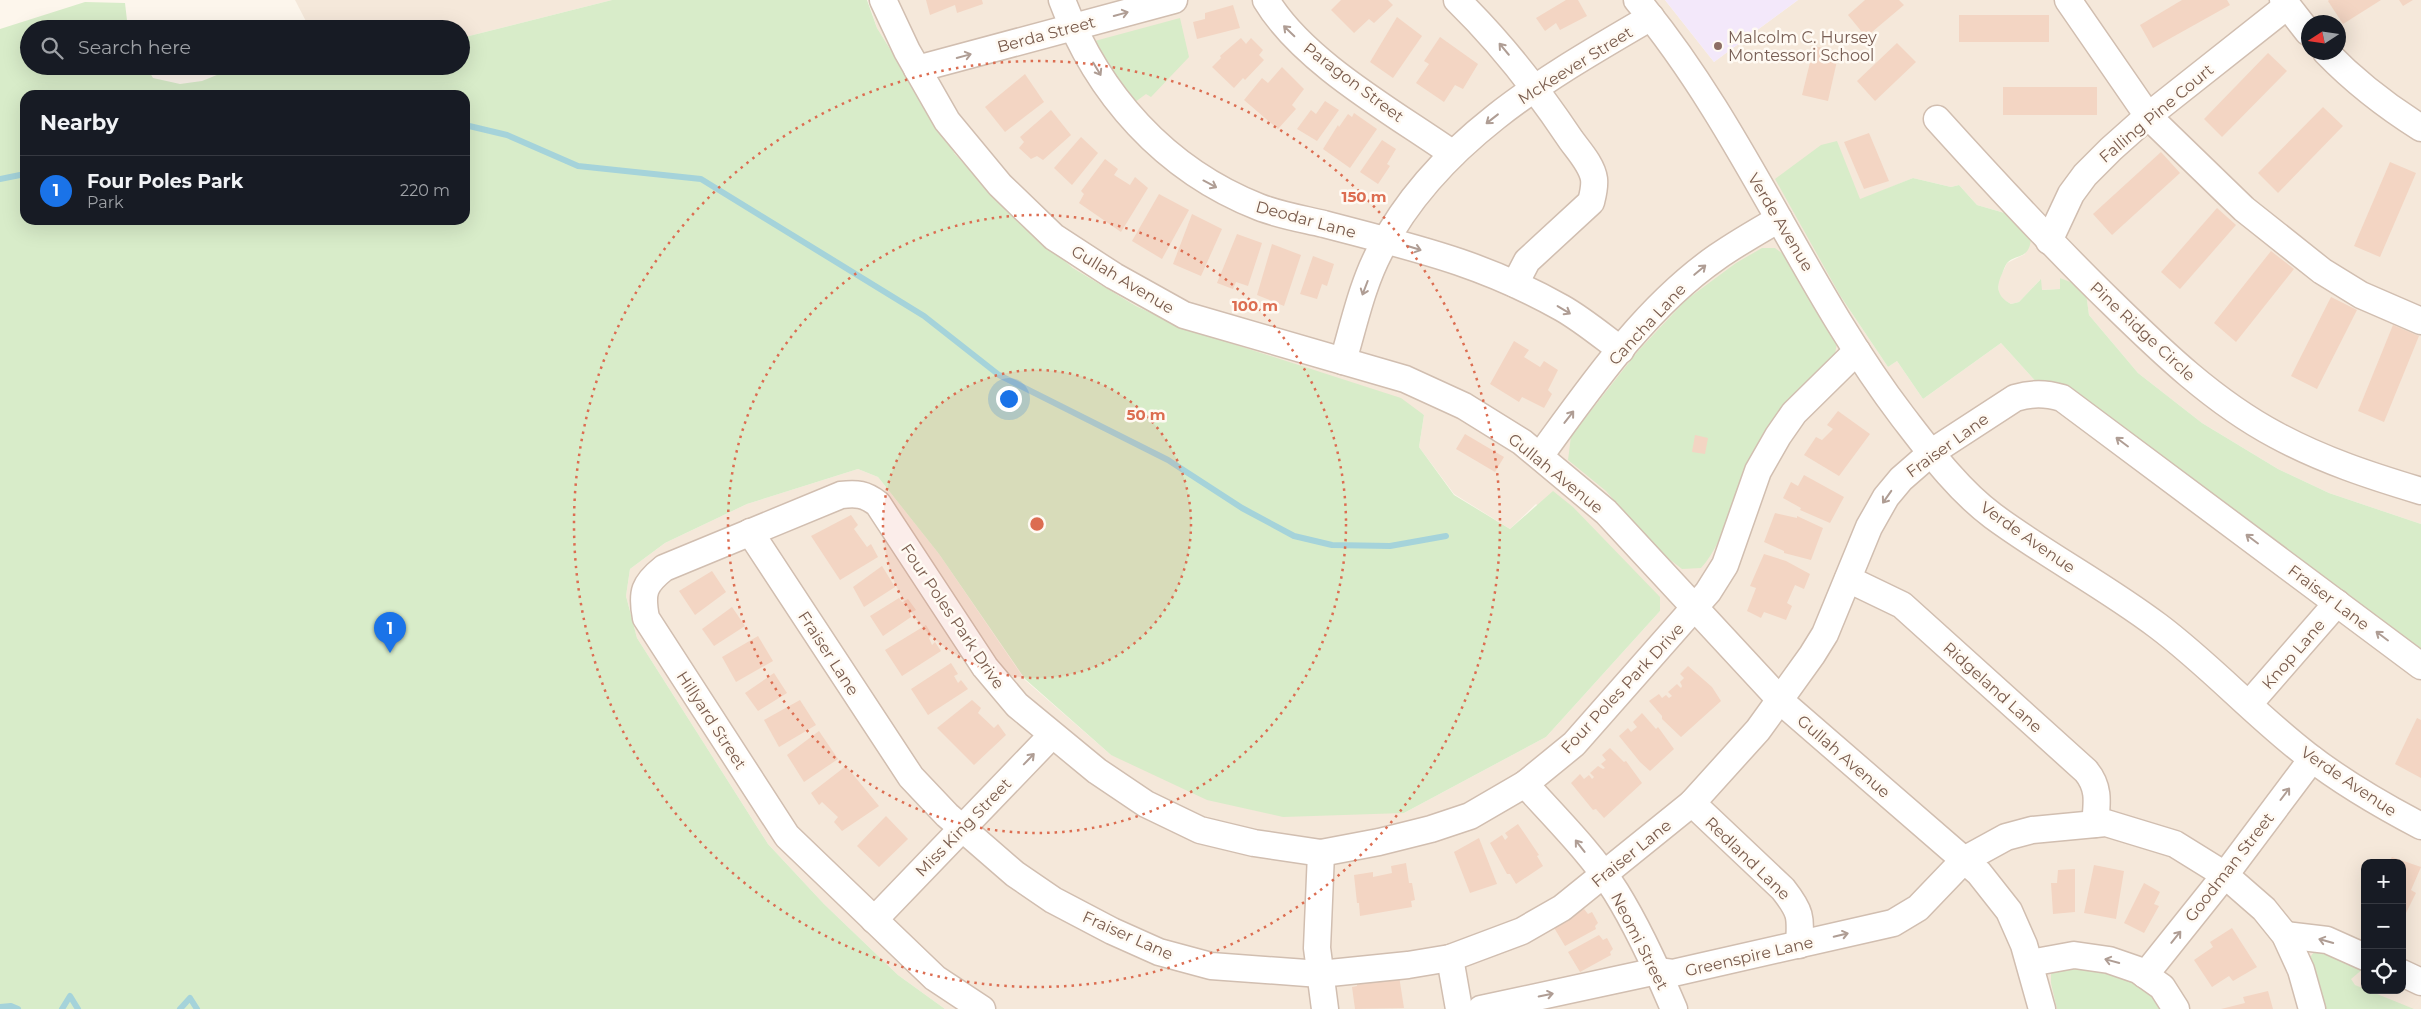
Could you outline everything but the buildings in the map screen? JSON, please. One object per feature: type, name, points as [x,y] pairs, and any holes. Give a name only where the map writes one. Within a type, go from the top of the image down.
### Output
[{"type":"street","name":"Gullah Avenue","points":[[883,0],[917,69],[947,121],[1000,185],[1054,237],[1114,276],[1184,315],[1405,379],[1464,406],[1522,442],[1606,512],[1780,700],[1979,873],[2009,911],[2030,963],[2042,1009]]},
{"type":"street","name":"Deodar Lane","points":[[1062,0],[1072,27],[1107,86],[1137,126],[1169,156],[1201,179],[1260,208],[1387,240],[1460,262],[1515,284],[1563,309],[1621,350]]},
{"type":"street","name":"Berda Street","points":[[917,69],[1174,0]]},
{"type":"street","name":"Paragon Street","points":[[1266,0],[1281,23],[1328,67],[1453,154]]},
{"type":"street","points":[[1457,0],[1488,30],[1535,86],[1586,162],[1594,178],[1594,191],[1591,202],[1527,261],[1515,284]]},
{"type":"street","points":[[2068,0],[2148,116],[2244,209],[2322,271],[2361,295],[2421,322]]},
{"type":"street","points":[[2285,3],[2301,23]]},
{"type":"street","name":"Falling Pine Court","points":[[2049,241],[2071,194],[2085,175],[2148,116],[2285,3]]},
{"type":"street","name":"McKeever Street","points":[[1343,361],[1363,292],[1380,250],[1411,202],[1439,167],[1486,124],[1535,86],[1644,8]]},
{"type":"street","name":"Verde Avenue","points":[[1644,8],[1672,42],[1719,116],[1857,351],[1902,416],[1956,482],[1991,515],[2158,626],[2312,759],[2384,807],[2421,826]]},
{"type":"street","points":[[2334,60],[2352,79],[2388,107],[2421,128]]},
{"type":"street","name":"Pine Ridge Circle","points":[[1937,119],[2049,241],[2158,349],[2235,409],[2276,435],[2315,454],[2356,471],[2421,491]]},
{"type":"street","name":"Cancha Lane","points":[[1540,456],[1621,350],[1668,299],[1716,257],[1779,219]]},
{"type":"street","name":"Four Poles Park Drive","points":[[868,496],[878,504],[985,667],[1016,705],[1097,771],[1146,804],[1200,830],[1254,843],[1321,853],[1379,842],[1470,816],[1525,784],[1574,744],[1695,609],[1725,565],[1758,471],[1778,436],[1794,413],[1857,351]]},
{"type":"street","name":"Fraiser Lane","points":[[750,532],[910,777],[962,828],[1015,874],[1053,900],[1112,931],[1159,952],[1211,966],[1320,974],[1408,965],[1450,958],[1522,931],[1562,908],[1692,803],[1758,730],[1825,634],[1869,527],[1886,497],[1901,479],[1932,452],[2015,398],[2039,394],[2062,398],[2421,666]]},
{"type":"street","name":"Hillyard Street","points":[[868,496],[857,493],[841,495],[664,568],[649,579],[643,592],[646,618],[787,836],[935,978],[982,1009]]},
{"type":"street","name":"Ridgeland Lane","points":[[1848,578],[1902,606],[2086,771],[2094,781],[2098,796],[2095,824]]},
{"type":"street","name":"Knop Lane","points":[[2249,704],[2337,603]]},
{"type":"street","name":"Miss King Street","points":[[874,920],[1052,735]]},
{"type":"street","name":"Goodman Street","points":[[2145,975],[2225,875],[2312,759]]},
{"type":"street","name":"Neomi Street","points":[[1525,784],[1572,836],[1615,891],[1657,970],[1674,1009]]},
{"type":"street","name":"Redland Lane","points":[[1692,803],[1783,889],[1795,904],[1801,920],[1799,945]]},
{"type":"street","name":"Greenspire Lane","points":[[1481,1009],[1657,970],[1673,973],[1893,923],[1908,916],[1918,908],[1964,860],[2006,837],[2032,830],[2106,823],[2176,844],[2225,875],[2264,909],[2284,935],[2301,970],[2312,1009]]},
{"type":"street","points":[[1321,853],[1317,948],[1325,1009]]},
{"type":"street","points":[[2284,935],[2328,940],[2361,954]]},
{"type":"street","points":[[2030,963],[2074,955],[2109,960],[2145,975],[2162,987],[2176,1009]]},
{"type":"street","points":[[1450,958],[1459,1009]]},
{"type":"street","points":[[2406,975],[2421,982]]},
{"type":"shaded area","points":[[295,0],[612,0],[470,36],[470,20],[305,20]]},
{"type":"shaded area","points":[[868,0],[1665,0],[1714,62],[1798,0],[2421,0],[2421,524],[2329,493],[2278,469],[2202,423],[2138,373],[2089,315],[2086,294],[2060,278],[2060,289],[2041,290],[2040,280],[2019,302],[2011,304],[2004,300],[1999,294],[1998,282],[2007,263],[2025,254],[2008,214],[1977,205],[1959,185],[1951,187],[1913,178],[1860,200],[1841,297],[1888,367],[1897,361],[1923,399],[2001,343],[2038,384],[2421,658],[2421,1009],[945,1009],[898,975],[824,904],[768,844],[637,638],[626,596],[630,569],[665,543],[747,504],[858,469],[878,477],[939,554],[1025,680],[1111,755],[1404,813],[1546,737],[1660,611],[1536,504],[1510,529],[1454,494],[1419,447],[1424,415],[1290,364],[1184,328],[1136,306],[1073,268],[1013,217],[955,154],[877,28]]},
{"type":"shaded area","name":"Malcolm C. Hursey Montessori School","points":[[1665,0],[1798,0],[1714,62]]},
{"type":"green space","points":[[612,0],[867,0],[877,28],[955,154],[1013,217],[1073,268],[1136,306],[1184,328],[1401,398],[1424,415],[1419,447],[1454,495],[1510,529],[1553,491],[1573,507],[1660,597],[1660,611],[1546,737],[1404,813],[1283,817],[1207,800],[1111,755],[1025,679],[939,554],[878,477],[858,469],[747,504],[665,543],[630,569],[626,596],[637,638],[768,844],[824,904],[898,975],[945,1009],[0,1009],[0,29],[20,23],[20,75],[151,75],[153,78],[180,84],[202,81],[217,75],[470,75],[470,36]]},
{"type":"green space","points":[[85,2],[125,3],[127,20],[28,20]]},
{"type":"green space","points":[[1180,18],[1189,57],[1151,97],[1146,94],[1131,105],[1091,42]]},
{"type":"green space","points":[[1837,141],[1860,199],[1913,178],[1951,187],[1959,185],[1977,205],[2008,214],[2031,239],[2028,250],[2007,263],[2000,279],[1999,292],[2011,304],[2019,302],[2041,279],[2042,290],[2060,289],[2060,278],[2083,287],[2086,293],[2089,315],[2138,373],[2202,423],[2278,469],[2329,493],[2421,524],[2421,658],[2038,384],[2001,343],[1923,399],[1897,361],[1888,367],[1841,297],[1775,179],[1821,145]]},
{"type":"green space","points":[[1762,248],[1775,248],[1786,256],[1837,343],[1835,354],[1786,408],[1755,452],[1742,480],[1722,534],[1709,558],[1701,568],[1682,569],[1660,552],[1606,491],[1568,460],[1571,436],[1638,351],[1686,300],[1736,263]]},
{"type":"green space","points":[[2326,950],[2361,967],[2361,971],[2351,979],[2355,985],[2361,987],[2361,994],[2377,994],[2414,1009],[2321,1009],[2308,960],[2314,952]]},
{"type":"green space","points":[[2087,962],[2141,980],[2164,1009],[2057,1009],[2051,983],[2051,973],[2060,966]]},
{"type":"waterway","points":[[470,126],[507,135],[578,166],[701,179],[924,316],[999,375],[1168,460],[1242,508],[1294,536],[1332,545],[1390,546],[1446,536]]},
{"type":"waterway","points":[[0,179],[20,175]]},
{"type":"waterway","points":[[62,1009],[70,996],[78,1009]]},
{"type":"waterway","points":[[180,1009],[190,998],[197,1009]]},
{"type":"waterway","points":[[0,1007],[11,1006],[18,1009]]},
{"type":"place","name":"Malcolm C. Hursey Montessori School","points":[[1718,46]]},
{"type":"place","name":"Four Poles Park","points":[[390,653]]}]
